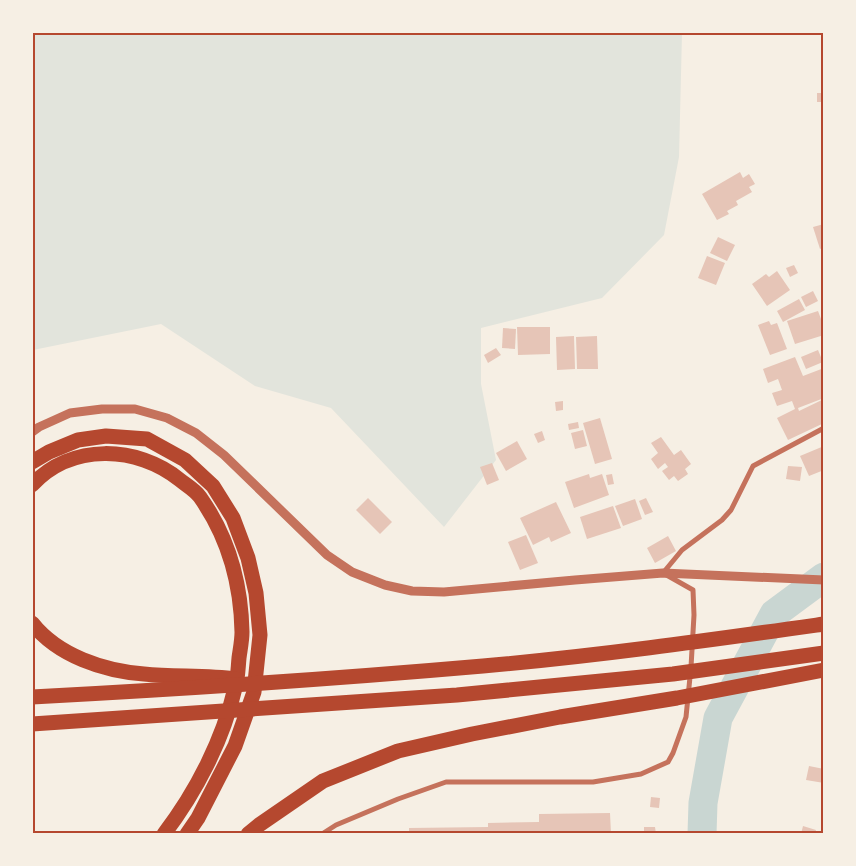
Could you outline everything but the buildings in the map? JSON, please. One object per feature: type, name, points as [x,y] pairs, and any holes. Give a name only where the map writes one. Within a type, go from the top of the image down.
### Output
[{"type":"highway","points":[[32,462],[48,452],[78,440],[106,436],[146,439],[185,460],[213,486],[233,518],[248,558],[256,593],[260,634],[254,692],[235,746],[198,818],[187,834]]},
{"type":"highway","points":[[32,486],[56,466],[83,456],[108,453],[139,458],[170,472],[198,495],[216,523],[233,562],[240,595],[242,634],[236,688],[218,742],[181,811],[164,834]]},
{"type":"highway","points":[[32,623],[41,634],[72,655],[110,669],[217,682],[271,684],[484,666],[668,646],[824,624]]},
{"type":"highway","points":[[32,724],[457,696],[673,674],[824,654]]},
{"type":"highway","points":[[248,834],[259,824],[323,781],[398,751],[560,717],[677,698],[824,670]]},
{"type":"highway","points":[[32,698],[217,682]]},
{"type":"street","points":[[32,432],[70,413],[102,409],[135,409],[166,418],[196,433],[224,456],[327,555],[352,572],[385,585],[412,590],[444,592],[662,573],[824,580]]},
{"type":"street","points":[[662,573],[682,550],[722,520],[731,510],[753,466],[824,428]]},
{"type":"street","points":[[322,834],[336,825],[398,798],[446,782],[593,782],[641,774],[668,762],[686,716],[694,615],[693,590],[662,573]]},
{"type":"shaded area","points":[[33,33],[682,33],[679,157],[664,235],[602,298],[481,328],[481,384],[496,460],[444,527],[331,408],[255,386],[161,324],[33,350]]},
{"type":"waterway","points":[[702,834],[703,803],[718,718],[774,614],[824,577]]}]
